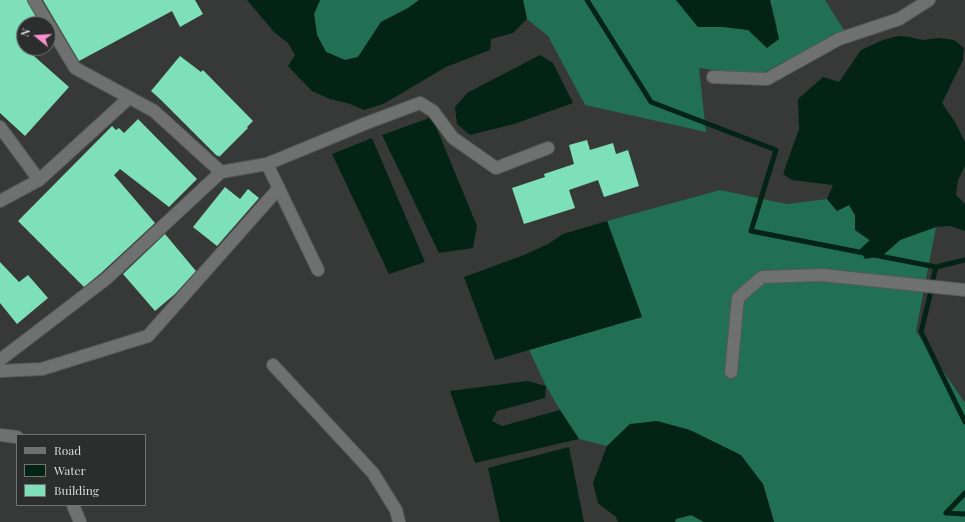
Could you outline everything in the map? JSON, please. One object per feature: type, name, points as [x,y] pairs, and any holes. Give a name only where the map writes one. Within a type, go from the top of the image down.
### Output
[{"type":"lane","points":[[34,0],[75,68],[154,111],[221,172]]},
{"type":"lane","points":[[713,77],[767,79],[839,39],[899,19],[930,0]]},
{"type":"lane","points":[[0,201],[40,180],[129,98]]},
{"type":"lane","points":[[0,360],[106,279],[221,172],[267,164],[364,124],[420,103],[433,111],[453,138],[496,168],[548,148]]},
{"type":"lane","points":[[0,127],[40,180]]},
{"type":"lane","points":[[267,164],[318,270]]},
{"type":"lane","points":[[0,371],[42,369],[148,336],[279,188]]},
{"type":"lane","points":[[731,372],[738,298],[762,277],[822,275],[965,290]]},
{"type":"lane","points":[[273,365],[373,473],[396,510],[399,522]]},
{"type":"lane","points":[[0,435],[16,437]]},
{"type":"lane","points":[[73,506],[80,522]]},
{"type":"green space","points":[[320,0],[419,0],[409,8],[381,22],[358,57],[345,60],[326,52],[317,35],[314,14]]},
{"type":"green space","points":[[523,0],[676,0],[698,27],[724,27],[748,30],[777,28],[770,0],[825,0],[844,30],[757,76],[699,68],[706,132],[585,105],[548,36],[527,19]]},
{"type":"green space","points":[[720,190],[787,204],[827,199],[837,211],[849,205],[855,215],[855,230],[870,241],[882,256],[900,240],[936,227],[916,331],[965,403],[965,522],[774,522],[763,484],[630,424],[607,446],[579,439],[546,386],[529,350],[642,317],[607,221]]},
{"type":"green space","points":[[691,515],[704,522],[675,522],[676,519]]},
{"type":"water","points":[[247,0],[320,0],[314,14],[317,35],[326,52],[345,60],[358,57],[381,22],[408,8],[419,0],[523,0],[527,19],[513,33],[491,39],[490,50],[446,67],[383,104],[364,110],[350,104],[330,99],[312,91],[288,66],[295,55],[288,43],[274,32]]},
{"type":"water","points":[[676,0],[770,0],[779,39],[767,48],[748,30],[724,27],[698,27]]},
{"type":"water","points":[[898,36],[922,40],[939,38],[954,40],[964,48],[963,60],[942,103],[955,122],[965,142],[965,166],[958,180],[956,195],[965,204],[965,231],[951,226],[936,227],[900,240],[882,256],[865,259],[860,249],[870,240],[855,230],[855,215],[849,205],[837,211],[827,199],[833,185],[792,180],[783,174],[799,129],[798,99],[823,77],[839,82],[861,50],[883,40]]},
{"type":"water","points":[[540,55],[553,63],[573,103],[514,124],[470,135],[457,124],[455,107],[467,93]]},
{"type":"water","points":[[432,117],[477,226],[473,248],[439,253],[382,135]]},
{"type":"water","points":[[372,138],[425,262],[389,274],[332,154]]},
{"type":"water","points":[[607,221],[642,317],[495,360],[464,277],[524,255],[548,244],[563,234]]},
{"type":"water","points":[[528,381],[546,386],[545,398],[497,411],[492,421],[502,426],[560,410],[579,439],[475,463],[450,391]]},
{"type":"water","points":[[657,421],[690,430],[741,455],[763,484],[774,522],[704,522],[691,515],[676,519],[675,522],[618,522],[616,517],[598,503],[593,483],[607,446],[630,424]]},
{"type":"water","points":[[569,447],[584,522],[500,522],[488,468]]},
{"type":"building","points":[[0,0],[27,0],[36,16],[16,16],[16,56],[34,56],[69,87],[25,136],[0,113]]},
{"type":"building","points":[[43,0],[195,0],[203,14],[180,27],[172,11],[79,61],[56,22],[56,16],[52,16]]},
{"type":"building","points":[[180,56],[201,72],[203,70],[253,121],[219,157],[151,91]]},
{"type":"building","points":[[138,119],[197,179],[169,207],[120,169],[114,175],[155,223],[84,287],[18,221],[112,126],[116,130],[119,128],[124,133]]},
{"type":"building","points":[[587,140],[590,150],[613,143],[616,154],[628,150],[639,186],[604,197],[598,180],[569,190],[575,208],[524,224],[512,188],[545,177],[544,174],[574,164],[569,145]]},
{"type":"building","points":[[225,187],[240,199],[248,189],[259,198],[217,246],[193,227]]},
{"type":"building","points":[[165,234],[196,271],[175,294],[155,311],[123,274]]},
{"type":"building","points":[[0,262],[19,282],[28,275],[48,298],[17,324],[0,303]]},
{"type":"waterway","points":[[587,0],[651,102],[776,150],[751,231],[936,267],[965,260]]},
{"type":"waterway","points":[[932,283],[936,267]]},
{"type":"waterway","points":[[930,295],[921,332],[965,422]]},
{"type":"waterway","points":[[965,493],[946,513],[965,514]]}]
